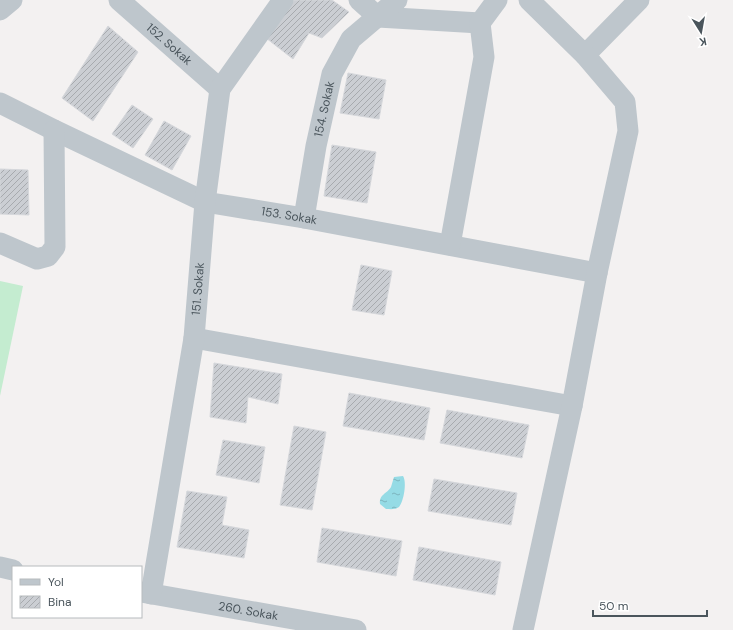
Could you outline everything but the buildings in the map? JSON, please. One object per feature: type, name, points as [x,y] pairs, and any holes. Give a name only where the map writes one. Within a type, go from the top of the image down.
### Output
[{"type":"street","name":"152. Sokak","points":[[119,0],[220,89]]},
{"type":"street","name":"151. Sokak","points":[[146,593],[194,338],[205,202],[220,89],[283,0]]},
{"type":"street","points":[[359,0],[378,17],[480,23]]},
{"type":"street","name":"154. Sokak","points":[[304,218],[316,146],[332,74],[351,40],[397,0]]},
{"type":"street","points":[[450,245],[484,57],[480,23],[497,0]]},
{"type":"street","points":[[523,630],[572,406],[597,273],[628,131],[625,102],[585,55],[529,0]]},
{"type":"street","points":[[585,55],[639,0]]},
{"type":"street","name":"153. Sokak","points":[[0,103],[205,202],[304,218],[597,273]]},
{"type":"street","points":[[0,242],[37,259],[48,256],[55,247],[54,130]]},
{"type":"street","points":[[194,338],[572,406]]},
{"type":"street","points":[[0,567],[12,570]]},
{"type":"street","name":"260. Sokak","points":[[146,593],[290,624],[356,630]]},
{"type":"green space","points":[[0,281],[23,286],[0,396]]},
{"type":"water","points":[[403,476],[405,487],[401,504],[396,509],[386,509],[380,504],[382,496],[391,487],[394,477]]}]
